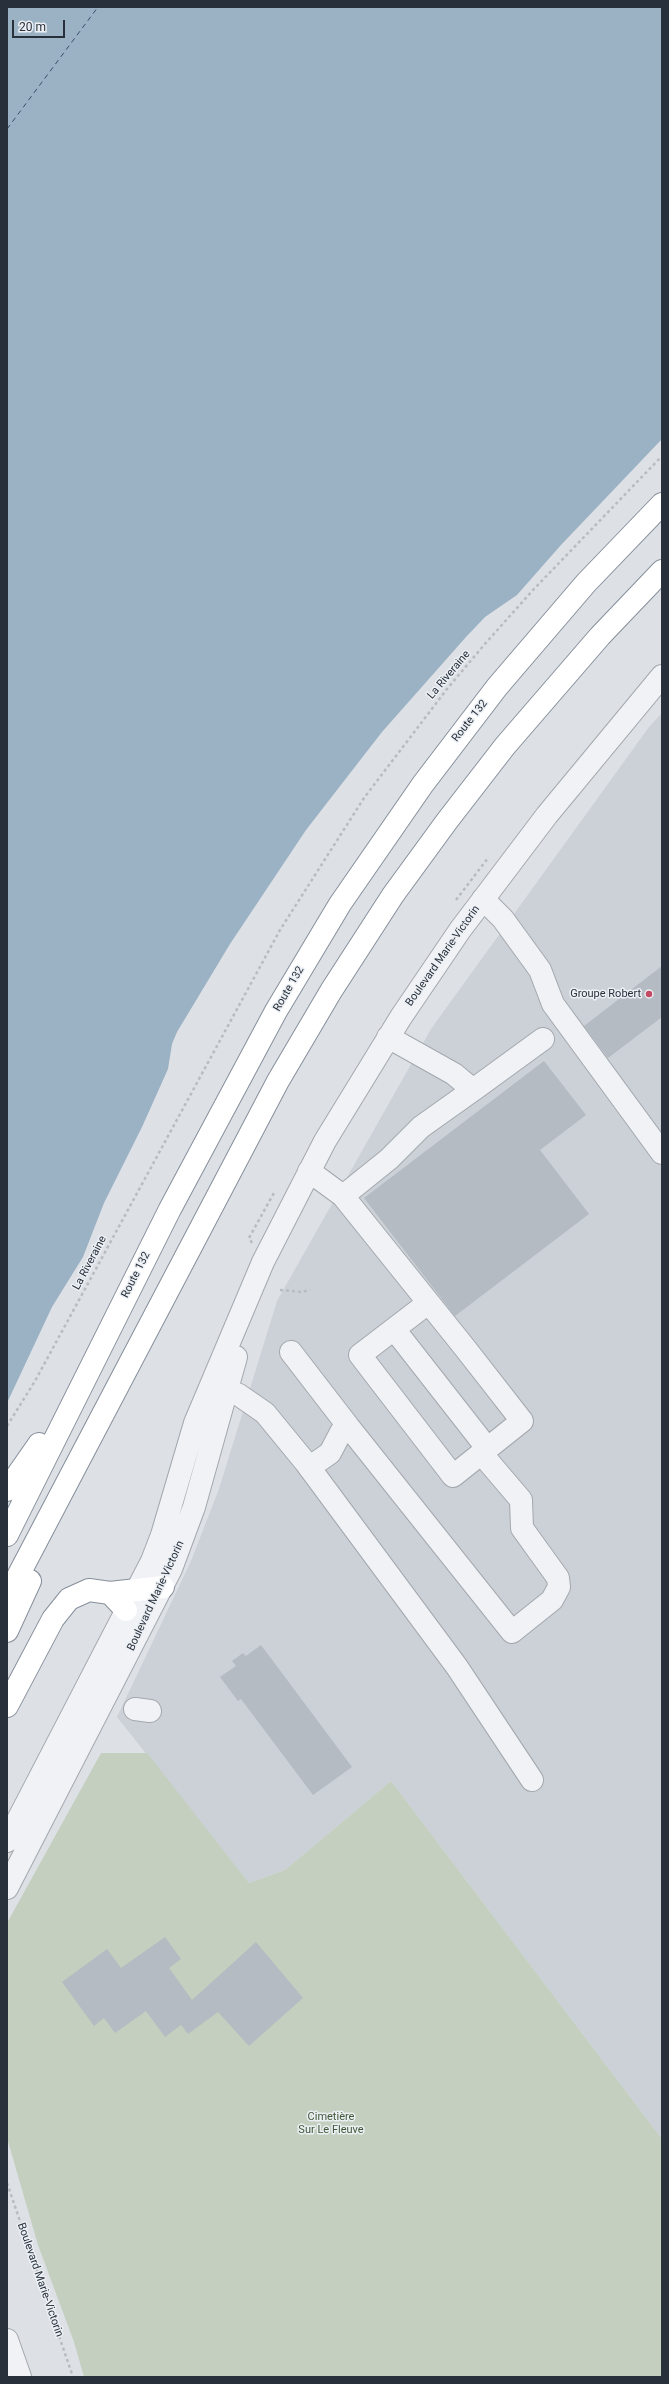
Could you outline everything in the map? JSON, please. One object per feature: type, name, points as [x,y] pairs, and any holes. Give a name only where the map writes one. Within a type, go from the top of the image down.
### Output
[{"type":"highway","name":"Route 132","points":[[7,1535],[78,1389],[170,1209],[265,1030],[314,946],[352,885],[431,772],[496,687],[581,588],[662,504]]},
{"type":"highway","points":[[7,1597],[278,1081],[331,991],[393,895],[451,815],[515,734],[600,636],[662,571]]},
{"type":"highway","points":[[7,1631],[138,1349]]},
{"type":"highway","points":[[7,1490],[78,1389]]},
{"type":"highway","points":[[7,1706],[42,1638],[63,1604],[75,1594],[89,1590],[110,1593],[137,1590],[162,1572]]},
{"type":"highway","points":[[110,1593],[126,1610]]},
{"type":"street","name":"Boulevard Marie-Victorin","points":[[7,1888],[111,1688],[162,1572],[162,1535],[195,1423],[219,1386],[263,1262],[308,1171],[388,1036],[441,957],[483,899],[552,810],[659,687]]},
{"type":"street","points":[[483,899],[503,919],[535,964],[553,1004],[662,1153]]},
{"type":"street","points":[[388,1036],[454,1074],[473,1090]]},
{"type":"street","points":[[343,1196],[389,1159],[421,1127],[543,1039]]},
{"type":"street","points":[[308,1171],[343,1196],[522,1421],[453,1476],[360,1356],[428,1303]]},
{"type":"street","points":[[291,1352],[512,1632],[552,1600],[559,1586],[558,1578],[522,1528],[521,1500],[394,1330]]},
{"type":"street","points":[[219,1386],[252,1403],[265,1413],[310,1467],[457,1667],[532,1780]]},
{"type":"street","points":[[310,1467],[330,1453],[341,1432],[348,1426]]},
{"type":"street","name":"Boulevard Marie-Victorin","points":[[7,1840],[137,1590]]},
{"type":"street","points":[[92,1677],[111,1688]]},
{"type":"street","points":[[76,1708],[95,1719]]},
{"type":"street","points":[[7,2340],[20,2377]]},
{"type":"path","name":"La Riveraine","points":[[7,1426],[35,1381],[280,930],[364,798],[447,689],[533,590],[662,456]]},
{"type":"path","points":[[280,1290],[302,1292],[310,1290]]},
{"type":"path","name":"Boulevard Marie-Victorin","points":[[7,2183],[73,2377]]},
{"type":"shaded area","points":[[662,713],[662,2139],[391,1781],[285,1870],[249,1883],[117,1717],[191,1561],[219,1489],[277,1301],[431,1029],[649,727]]},
{"type":"green space","name":"Cimetière Sur Le Fleuve","points":[[101,1753],[147,1753],[249,1883],[285,1870],[391,1781],[662,2139],[662,2377],[84,2377],[74,2342],[38,2245],[7,2138],[7,1923]]},
{"type":"water","points":[[7,7],[662,7],[662,439],[561,545],[517,595],[485,617],[466,637],[382,732],[306,830],[230,944],[177,1032],[172,1044],[168,1069],[142,1127],[104,1203],[83,1257],[52,1307],[7,1403]]},
{"type":"building","points":[[662,966],[662,1017],[608,1058],[584,1026]]},
{"type":"building","points":[[544,1061],[586,1115],[540,1150],[589,1214],[455,1316],[364,1198]]},
{"type":"building","points":[[261,1645],[352,1767],[313,1795],[241,1699],[238,1701],[220,1677],[236,1666],[232,1661],[243,1653],[246,1656]]},
{"type":"building","points":[[165,1937],[181,1959],[169,1968],[192,2000],[256,1942],[303,1998],[249,2046],[218,2012],[188,2034],[181,2025],[165,2037],[146,2011],[115,2033],[104,2018],[94,2026],[62,1982],[107,1949],[121,1968]]},
{"type":"ferry route","points":[[7,129],[98,7]]},
{"type":"place","name":"Groupe Robert","points":[[649,994]]}]
